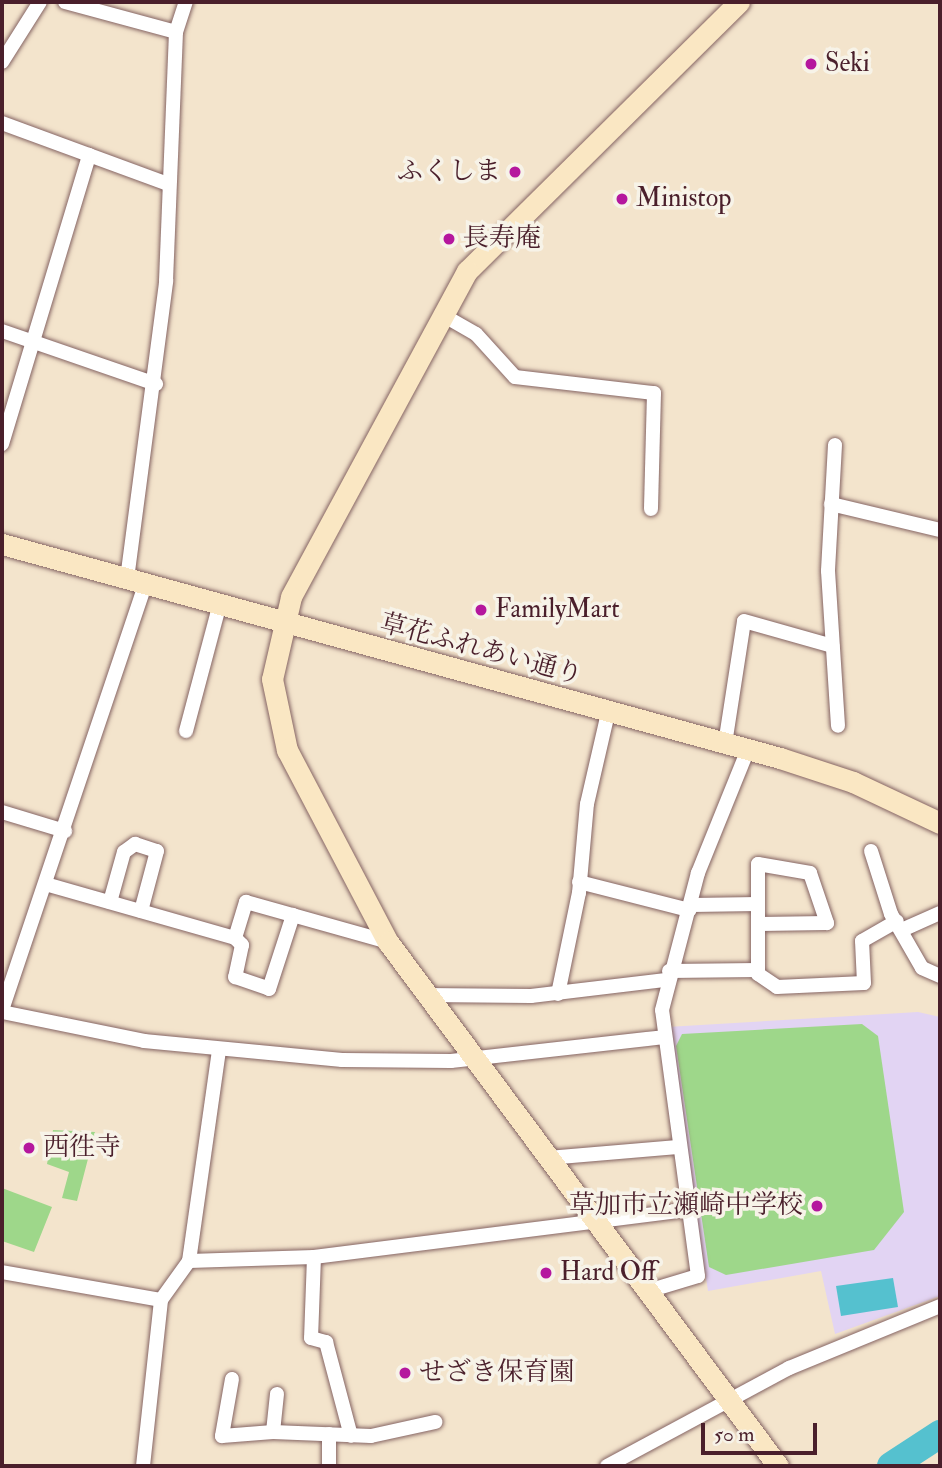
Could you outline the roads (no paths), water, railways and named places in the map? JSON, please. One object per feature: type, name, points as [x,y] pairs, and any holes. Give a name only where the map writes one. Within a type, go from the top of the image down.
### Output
[{"type":"street","points":[[2,62],[40,2]]},
{"type":"street","points":[[65,2],[176,32]]},
{"type":"street","points":[[186,2],[176,32],[156,384],[136,582],[49,884],[2,1011],[219,1050],[342,1060],[473,1058],[664,1037]]},
{"type":"street","points":[[739,2],[487,244],[441,314],[280,625],[272,679],[287,750],[388,942],[778,1466]]},
{"type":"street","points":[[2,123],[168,184]]},
{"type":"street","points":[[2,444],[89,155]]},
{"type":"street","points":[[441,314],[476,334],[515,377],[654,393],[651,509]]},
{"type":"street","points":[[2,331],[156,384]]},
{"type":"street","points":[[835,445],[831,504],[833,646],[838,726]]},
{"type":"street","points":[[831,504],[940,530]]},
{"type":"street","name":"草花ふれあい通り","points":[[2,544],[280,625],[748,749],[853,782],[940,823]]},
{"type":"street","points":[[186,731],[219,607]]},
{"type":"street","points":[[725,744],[744,621],[833,646]]},
{"type":"street","points":[[558,993],[579,882],[587,804],[608,713]]},
{"type":"street","points":[[648,1291],[698,1276],[677,1147],[664,1037],[668,976],[690,907],[748,749]]},
{"type":"street","points":[[2,812],[65,831]]},
{"type":"street","points":[[110,902],[124,852],[135,844],[156,851],[141,911]]},
{"type":"street","points":[[871,851],[900,925],[922,968],[940,976]]},
{"type":"street","points":[[758,970],[758,864],[810,873],[827,923],[760,924]]},
{"type":"street","points":[[579,882],[690,907],[758,904]]},
{"type":"street","points":[[49,884],[235,938],[242,946],[235,977],[269,989],[293,915]]},
{"type":"street","points":[[235,938],[246,902],[388,942]]},
{"type":"street","points":[[425,995],[558,993],[668,976],[758,970],[777,987],[864,983],[862,941],[900,925],[940,913]]},
{"type":"street","points":[[143,1466],[161,1300],[189,1261],[219,1050]]},
{"type":"street","points":[[549,1158],[677,1147]]},
{"type":"street","points":[[189,1261],[314,1257],[598,1226],[686,1210]]},
{"type":"street","points":[[314,1257],[311,1338],[326,1342],[351,1436]]},
{"type":"street","points":[[2,1272],[161,1300]]},
{"type":"street","points":[[607,1466],[727,1398],[940,1306]]},
{"type":"street","points":[[232,1379],[222,1436],[273,1432],[351,1436],[435,1422]]},
{"type":"street","points":[[273,1432],[277,1394]]},
{"type":"street","points":[[329,1434],[329,1466]]},
{"type":"water","points":[[893,1278],[898,1307],[841,1316],[836,1286]]},
{"type":"waterway","points":[[891,1466],[940,1434]]},
{"type":"place","name":"Seki","points":[[811,64]]},
{"type":"place","name":"ふくしま","points":[[515,172]]},
{"type":"place","name":"Ministop","points":[[622,199]]},
{"type":"place","name":"長寿庵","points":[[449,239]]},
{"type":"place","name":"FamilyMart","points":[[481,610]]},
{"type":"place","name":"西徃寺","points":[[29,1148]]},
{"type":"place","name":"草加市立瀬崎中学校","points":[[817,1206]]},
{"type":"place","name":"Hard Off","points":[[546,1273]]},
{"type":"place","name":"せざき保育園","points":[[405,1373]]}]
